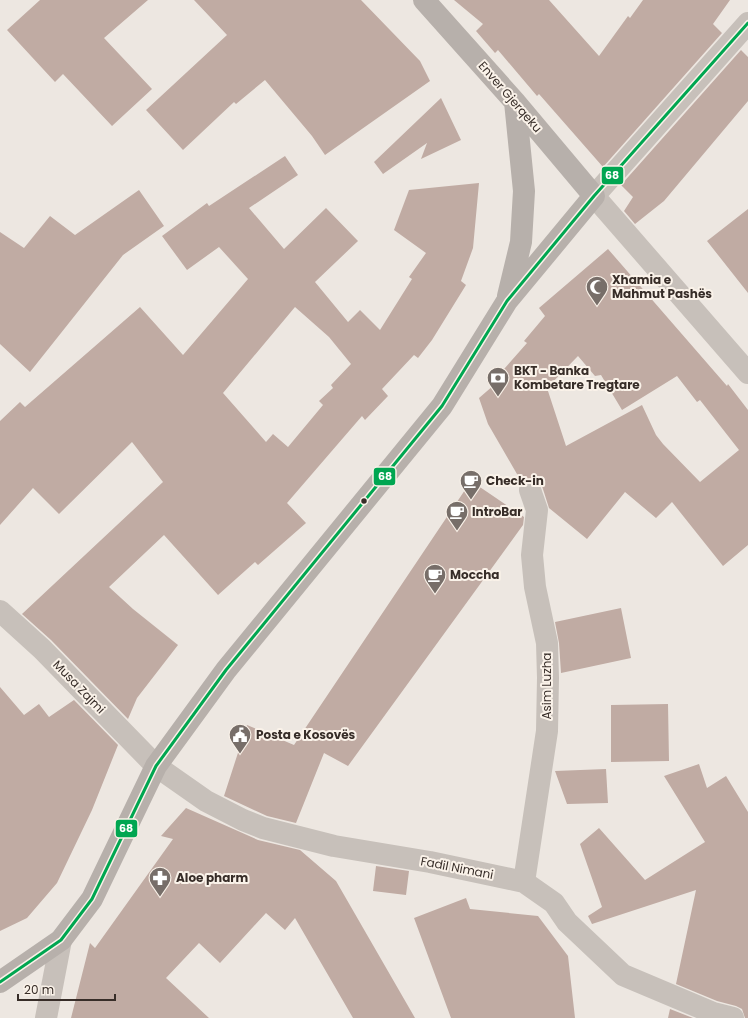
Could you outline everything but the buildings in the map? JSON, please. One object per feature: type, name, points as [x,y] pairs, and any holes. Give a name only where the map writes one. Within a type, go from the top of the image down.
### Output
[{"type":"main road","name":"Enver Gjerqeku","points":[[424,0],[515,102],[594,196]]},
{"type":"main road","points":[[507,301],[521,242],[524,191],[515,102]]},
{"type":"main road","points":[[0,982],[61,940],[92,899],[156,766],[226,670],[442,406],[507,301],[594,196]]},
{"type":"street","points":[[748,23],[594,196],[748,373]]},
{"type":"street","name":"Asim Luzha","points":[[524,882],[547,731],[548,678],[547,643],[535,587],[532,555],[537,510],[530,490]]},
{"type":"street","name":"Musa Zajmi","points":[[0,611],[42,649],[156,766]]},
{"type":"street","name":"Fadil Nimani","points":[[156,766],[206,801],[243,820],[263,828],[334,846],[430,862],[524,882],[554,903],[567,922],[623,975],[713,1013],[733,1018]]},
{"type":"street","points":[[46,1018],[61,940]]},
{"type":"transit line","name":"68","points":[[0,982],[61,940],[92,899],[156,766],[226,670],[442,406],[507,301],[594,196],[748,23]]},
{"type":"place","name":"Xhamia e Mahmut Pashës","points":[[597,306]]},
{"type":"place","name":"BKT - Banka Kombetare Tregtare","points":[[498,398]]},
{"type":"place","name":"Check-in","points":[[471,500]]},
{"type":"place","name":"IntroBar","points":[[457,532]]},
{"type":"place","name":"Moccha","points":[[435,594]]},
{"type":"place","name":"Posta e Kosovës","points":[[240,754]]},
{"type":"place","name":"Aloe pharm","points":[[160,898]]}]
